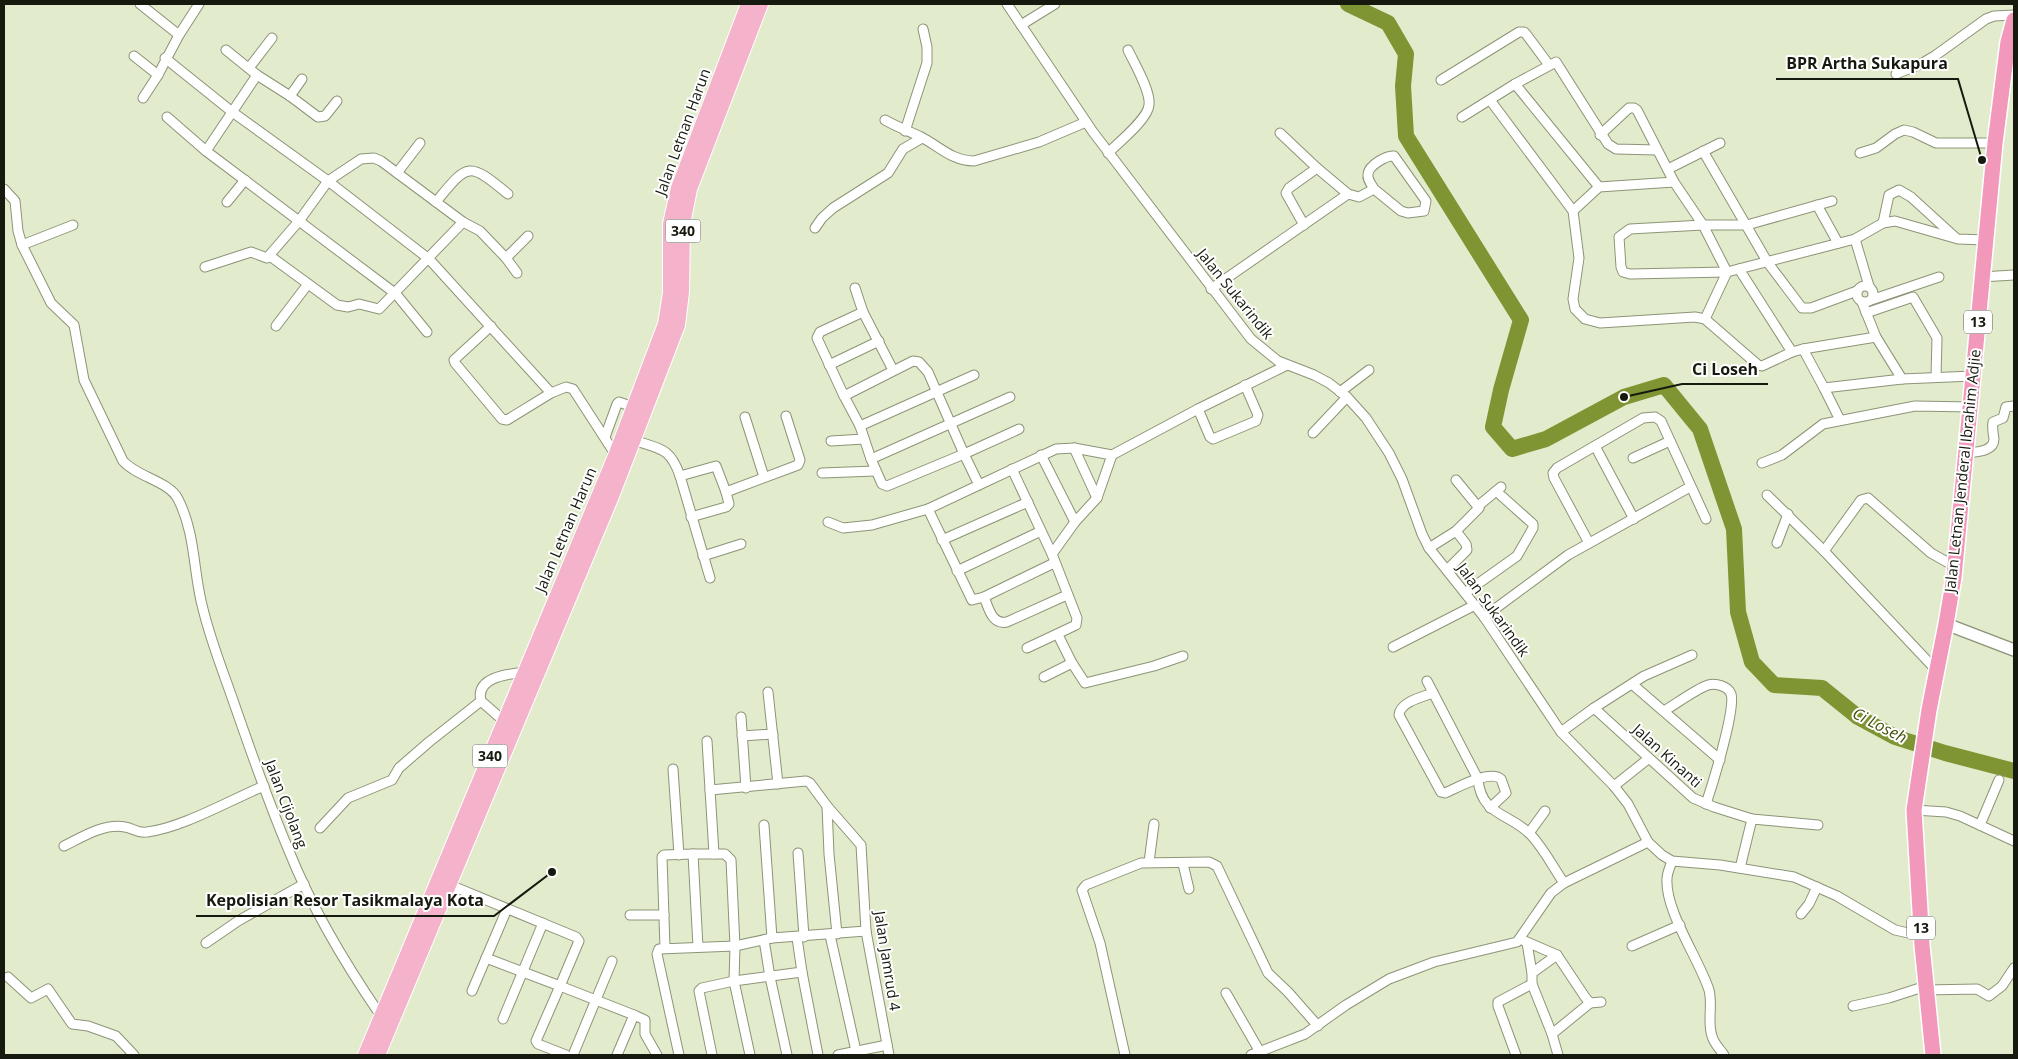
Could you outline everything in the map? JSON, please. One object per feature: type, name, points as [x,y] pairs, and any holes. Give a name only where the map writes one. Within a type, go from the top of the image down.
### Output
[{"type":"highway","name":"Jalan Letnan Jenderal Ibrahim Adjie","points":[[1946,624],[1971,407],[1995,143],[2004,71],[2014,20]]},
{"type":"highway","name":"13","points":[[1933,1055],[1922,936],[1915,805],[1929,710],[1946,624]]},
{"type":"main road","name":"Jalan Letnan Harun","points":[[378,1055],[505,722],[612,496],[632,407],[666,324],[670,294],[670,224],[678,188],[748,4]]},
{"type":"main road","name":"Jalan Letnan Harun","points":[[620,459],[634,440],[678,325],[682,292],[683,224],[690,190],[761,4]]},
{"type":"main road","name":"Jalan Letnan Harun","points":[[364,1055],[427,923],[450,885],[532,667]]},
{"type":"street","points":[[140,4],[179,35]]},
{"type":"street","points":[[143,98],[158,75],[165,58],[199,4]]},
{"type":"street","name":"Jalan Sukarindik","points":[[1007,4],[1108,153],[1212,289],[1260,348],[1278,361],[1321,378],[1344,394],[1366,418],[1389,452],[1402,479],[1429,548],[1484,617],[1562,732],[1614,786],[1628,804],[1648,842]]},
{"type":"street","points":[[1021,25],[1055,4]]},
{"type":"street","points":[[1896,74],[1921,64],[1936,55],[1986,19],[1994,16],[2014,16]]},
{"type":"street","points":[[905,132],[927,63],[927,47],[923,30]]},
{"type":"street","points":[[1441,80],[1519,32],[1526,34],[1549,65]]},
{"type":"street","points":[[249,68],[272,38]]},
{"type":"street","points":[[226,50],[256,75],[290,96],[318,117],[325,116],[337,101]]},
{"type":"street","points":[[1108,153],[1143,118],[1149,107],[1147,91],[1128,50]]},
{"type":"street","points":[[134,56],[158,75]]},
{"type":"street","points":[[165,58],[231,111],[328,181],[429,259],[551,393]]},
{"type":"street","points":[[1462,117],[1554,62],[1559,65],[1600,135],[1608,144],[1616,149],[1657,150]]},
{"type":"street","points":[[206,151],[256,75]]},
{"type":"street","points":[[290,96],[302,79]]},
{"type":"street","points":[[1515,84],[1599,187]]},
{"type":"street","points":[[1490,100],[1573,211],[1579,258],[1573,299],[1575,309],[1585,319],[1600,323],[1695,317],[1705,319],[1758,365],[1766,365],[1792,352],[1803,349],[1876,336]]},
{"type":"street","points":[[1600,135],[1629,108],[1637,110],[1674,182],[1703,225],[1727,272]]},
{"type":"street","points":[[167,118],[206,151],[396,294],[428,332]]},
{"type":"street","points":[[885,120],[905,132],[922,138],[939,150],[963,161],[974,162],[1040,142],[1086,122]]},
{"type":"street","points":[[1860,153],[1876,148],[1894,134],[1904,130],[1913,132],[1936,143],[1995,143]]},
{"type":"street","points":[[1280,134],[1348,194],[1359,197],[1374,189]]},
{"type":"street","points":[[815,228],[833,208],[888,173],[903,150],[922,138]]},
{"type":"street","points":[[397,173],[420,143]]},
{"type":"street","points":[[1668,168],[1720,143]]},
{"type":"street","points":[[1703,151],[1768,263],[1802,308],[1811,308],[1857,291],[1860,286],[1870,286]]},
{"type":"street","points":[[1388,156],[1394,156],[1426,201],[1426,208],[1408,213],[1401,211],[1374,189],[1369,180],[1370,169],[1388,156]]},
{"type":"street","points":[[205,267],[251,252],[265,258],[270,256],[299,221],[328,181],[354,162],[368,158],[382,161],[462,222],[480,231],[518,273]]},
{"type":"street","points":[[1304,225],[1286,193],[1289,188],[1317,168]]},
{"type":"street","points":[[436,202],[458,175],[471,170],[486,177],[508,194]]},
{"type":"street","points":[[227,202],[245,180]]},
{"type":"street","points":[[1573,211],[1599,187],[1674,182]]},
{"type":"street","name":"Jalan Cijolang","points":[[4,189],[15,201],[18,231],[22,245],[51,303],[74,325],[84,380],[123,461],[128,466],[167,488],[178,498],[192,539],[202,608],[289,852],[304,884],[381,1016]]},
{"type":"street","points":[[1883,222],[1889,195],[1899,190],[1911,197],[1958,239]]},
{"type":"street","points":[[1212,289],[1348,194]]},
{"type":"street","points":[[1832,201],[1747,225],[1703,225],[1630,229],[1619,237],[1621,268],[1623,272],[1634,274],[1727,272],[1768,263],[1855,239],[1883,222],[1895,220],[1958,239],[1985,240]]},
{"type":"street","points":[[1818,205],[1838,244]]},
{"type":"street","points":[[270,256],[343,307],[359,304],[380,309],[462,222]]},
{"type":"street","points":[[22,245],[73,225]]},
{"type":"street","points":[[506,258],[528,236]]},
{"type":"street","points":[[1855,239],[1874,293],[1866,301],[1866,313],[1876,336],[1902,378]]},
{"type":"street","points":[[1739,269],[1792,352]]},
{"type":"street","points":[[1705,319],[1727,272]]},
{"type":"street","points":[[1982,277],[2014,275]]},
{"type":"street","points":[[1857,291],[1858,298],[1866,301],[1939,277]]},
{"type":"street","points":[[276,326],[308,284]]},
{"type":"street","points":[[855,288],[863,312],[893,370]]},
{"type":"street","points":[[1908,288],[1937,338],[1936,377]]},
{"type":"street","points":[[1866,313],[1913,297]]},
{"type":"street","points":[[863,312],[818,333],[817,338],[860,426],[875,471],[882,484],[887,486],[1019,429]]},
{"type":"street","points":[[491,326],[454,360],[502,419],[508,420],[551,393],[566,387],[572,389],[620,459]]},
{"type":"street","points":[[829,365],[879,341]]},
{"type":"street","points":[[1803,349],[1840,420]]},
{"type":"street","points":[[844,396],[907,363],[919,362],[928,372],[950,425],[979,485]]},
{"type":"street","points":[[828,522],[843,528],[857,527],[928,510],[1056,449],[1074,448],[1112,455],[1198,409],[1287,365]]},
{"type":"street","points":[[1313,433],[1344,394],[1369,370]]},
{"type":"street","points":[[860,426],[974,375]]},
{"type":"street","points":[[1824,388],[1902,378],[1973,376]]},
{"type":"street","points":[[1198,409],[1213,440],[1256,421],[1258,415],[1246,385]]},
{"type":"street","points":[[871,459],[1010,397]]},
{"type":"street","points":[[605,436],[617,404],[619,402],[632,407]]},
{"type":"street","points":[[1762,463],[1782,454],[1823,424],[1915,406],[1971,407]]},
{"type":"street","points":[[1966,453],[1990,447],[1993,442],[1993,422],[2003,418],[2006,407],[2014,406]]},
{"type":"street","points":[[726,492],[800,462],[786,416]]},
{"type":"street","points":[[745,417],[764,477]]},
{"type":"street","points":[[1589,543],[1554,478],[1553,472],[1643,418],[1650,417],[1661,421],[1706,519]]},
{"type":"street","points":[[831,441],[864,439]]},
{"type":"street","points":[[634,440],[668,453],[675,462],[710,578]]},
{"type":"street","points":[[1633,458],[1670,441]]},
{"type":"street","points":[[1595,446],[1634,519]]},
{"type":"street","points":[[1074,448],[1097,498]]},
{"type":"street","points":[[1042,455],[1075,522]]},
{"type":"street","points":[[928,510],[972,600],[984,597],[1053,558],[1075,522],[1097,498],[1112,455]]},
{"type":"street","points":[[680,476],[714,465],[718,468],[726,492],[729,504],[726,507],[691,517]]},
{"type":"street","points":[[1012,469],[1053,558],[1077,622],[1074,627],[1027,648]]},
{"type":"street","points":[[822,473],[875,471]]},
{"type":"street","points":[[1456,480],[1478,506]]},
{"type":"street","points":[[1484,617],[1568,555],[1690,487]]},
{"type":"street","points":[[1429,548],[1456,531],[1478,509],[1478,506],[1499,489],[1533,524],[1533,528],[1517,556],[1465,593]]},
{"type":"street","points":[[1767,495],[1824,551],[1937,670]]},
{"type":"street","points":[[1824,551],[1861,500],[1868,498],[1931,553],[1954,566]]},
{"type":"street","points":[[942,540],[1028,502]]},
{"type":"street","points":[[1778,543],[1788,514]]},
{"type":"street","points":[[957,571],[1041,531]]},
{"type":"street","points":[[1446,570],[1468,550],[1466,544],[1456,531]]},
{"type":"street","points":[[703,556],[741,544]]},
{"type":"street","points":[[984,597],[995,621],[1000,624],[1067,594]]},
{"type":"street","points":[[1393,647],[1475,605]]},
{"type":"street","points":[[1946,624],[2014,650]]},
{"type":"street","points":[[1058,635],[1072,663],[1085,683],[1154,666],[1183,656]]},
{"type":"street","points":[[1562,732],[1594,708],[1644,676],[1692,655]]},
{"type":"street","points":[[1044,677],[1072,663]]},
{"type":"street","points":[[505,722],[481,701],[480,690],[486,682],[532,667]]},
{"type":"street","points":[[1427,681],[1478,779],[1481,795],[1490,808],[1529,833],[1564,883]]},
{"type":"street","points":[[1632,684],[1720,760]]},
{"type":"street","points":[[1664,711],[1708,685],[1719,684],[1727,688],[1731,695],[1731,705],[1720,760],[1706,804]]},
{"type":"street","points":[[768,692],[778,784]]},
{"type":"street","points":[[1433,692],[1402,706],[1399,710],[1399,715],[1441,792],[1445,793],[1478,779],[1498,776],[1505,788],[1505,795],[1490,808]]},
{"type":"street","points":[[320,828],[348,798],[392,780],[400,768],[428,742],[481,701]]},
{"type":"street","name":"Jalan Kinanti","points":[[1594,708],[1684,792],[1706,804],[1752,819],[1818,825]]},
{"type":"street","points":[[741,717],[746,788]]},
{"type":"street","points":[[742,736],[773,734]]},
{"type":"street","points":[[706,741],[714,854]]},
{"type":"street","points":[[1614,786],[1648,759]]},
{"type":"street","points":[[673,770],[679,854]]},
{"type":"street","points":[[1980,825],[1999,780]]},
{"type":"street","points":[[710,790],[808,782],[827,806],[834,935],[860,1052]]},
{"type":"street","points":[[64,846],[91,832],[114,826],[127,827],[146,833],[169,827],[264,786]]},
{"type":"street","points":[[1915,805],[1960,816],[2014,841]]},
{"type":"street","name":"Jalan Jamrud 4","points":[[827,806],[860,842],[864,871],[866,932],[889,1055]]},
{"type":"street","points":[[1529,833],[1545,811]]},
{"type":"street","points":[[1740,868],[1752,819]]},
{"type":"street","points":[[1149,862],[1154,824]]},
{"type":"street","points":[[764,825],[770,977],[787,1055]]},
{"type":"street","points":[[1558,1055],[1552,1034],[1532,984],[1532,974],[1524,941],[1552,893],[1564,883],[1648,842],[1662,855],[1672,861],[1782,874],[1817,887],[1895,930],[1922,936]]},
{"type":"street","points":[[798,853],[802,972],[818,1055]]},
{"type":"street","points":[[665,948],[662,857],[664,855],[679,854],[725,854],[731,860],[735,946],[734,981],[750,1055]]},
{"type":"street","points":[[693,854],[698,947]]},
{"type":"street","points":[[1672,861],[1667,877],[1667,889],[1680,925],[1707,984],[1712,1008],[1711,1036],[1724,1055]]},
{"type":"street","points":[[1125,1055],[1100,943],[1082,890],[1086,885],[1141,863],[1183,864],[1210,862],[1217,866],[1268,973],[1288,992],[1318,1026]]},
{"type":"street","points":[[1183,864],[1189,889]]},
{"type":"street","points":[[206,944],[238,921],[304,884]]},
{"type":"street","points":[[450,885],[574,936],[579,941],[536,1041],[538,1044],[566,1055]]},
{"type":"street","points":[[1801,914],[1809,904],[1817,887]]},
{"type":"street","points":[[472,991],[507,909]]},
{"type":"street","points":[[630,915],[664,916]]},
{"type":"street","points":[[503,1019],[543,923]]},
{"type":"street","points":[[1632,946],[1680,925]]},
{"type":"street","points":[[679,1055],[657,954],[658,950],[665,948],[735,946],[768,939],[866,932]]},
{"type":"street","points":[[1226,993],[1255,1054],[1301,1036],[1389,979],[1434,962],[1524,941],[1557,955],[1590,1003]]},
{"type":"street","points":[[1532,974],[1557,955]]},
{"type":"street","points":[[486,958],[645,1020],[646,1037],[657,1055]]},
{"type":"street","points":[[573,1055],[612,961]]},
{"type":"street","points":[[1853,1006],[1926,988],[1978,989],[1988,996],[2002,986],[2014,968]]},
{"type":"street","points":[[712,1055],[699,991],[702,988],[734,981],[802,972]]},
{"type":"street","points":[[8,977],[31,998],[48,989],[72,1024],[88,1026],[116,1036],[134,1055]]},
{"type":"street","points":[[1516,1055],[1498,1002],[1532,984]]},
{"type":"street","points":[[1552,1034],[1590,1003],[1602,1002]]},
{"type":"street","points":[[617,1055],[634,1015]]},
{"type":"street","points":[[838,1055],[887,1045]]},
{"type":"waterway","name":"Ci Loseh","points":[[1348,4],[1388,23],[1406,54],[1403,86],[1406,136],[1521,320],[1501,390],[1493,427],[1512,449],[1546,439],[1624,397],[1664,385],[1700,429],[1734,529],[1738,612],[1752,662],[1774,685],[1822,688],[1858,717],[1895,737],[1945,753],[2014,771]]},
{"type":"place","name":"BPR Artha Sukapura","points":[[1982,160]]},
{"type":"place","name":"Ci Loseh","points":[[1624,397]]},
{"type":"place","name":"Kepolisian Resor Tasikmalaya Kota","points":[[552,872]]}]
